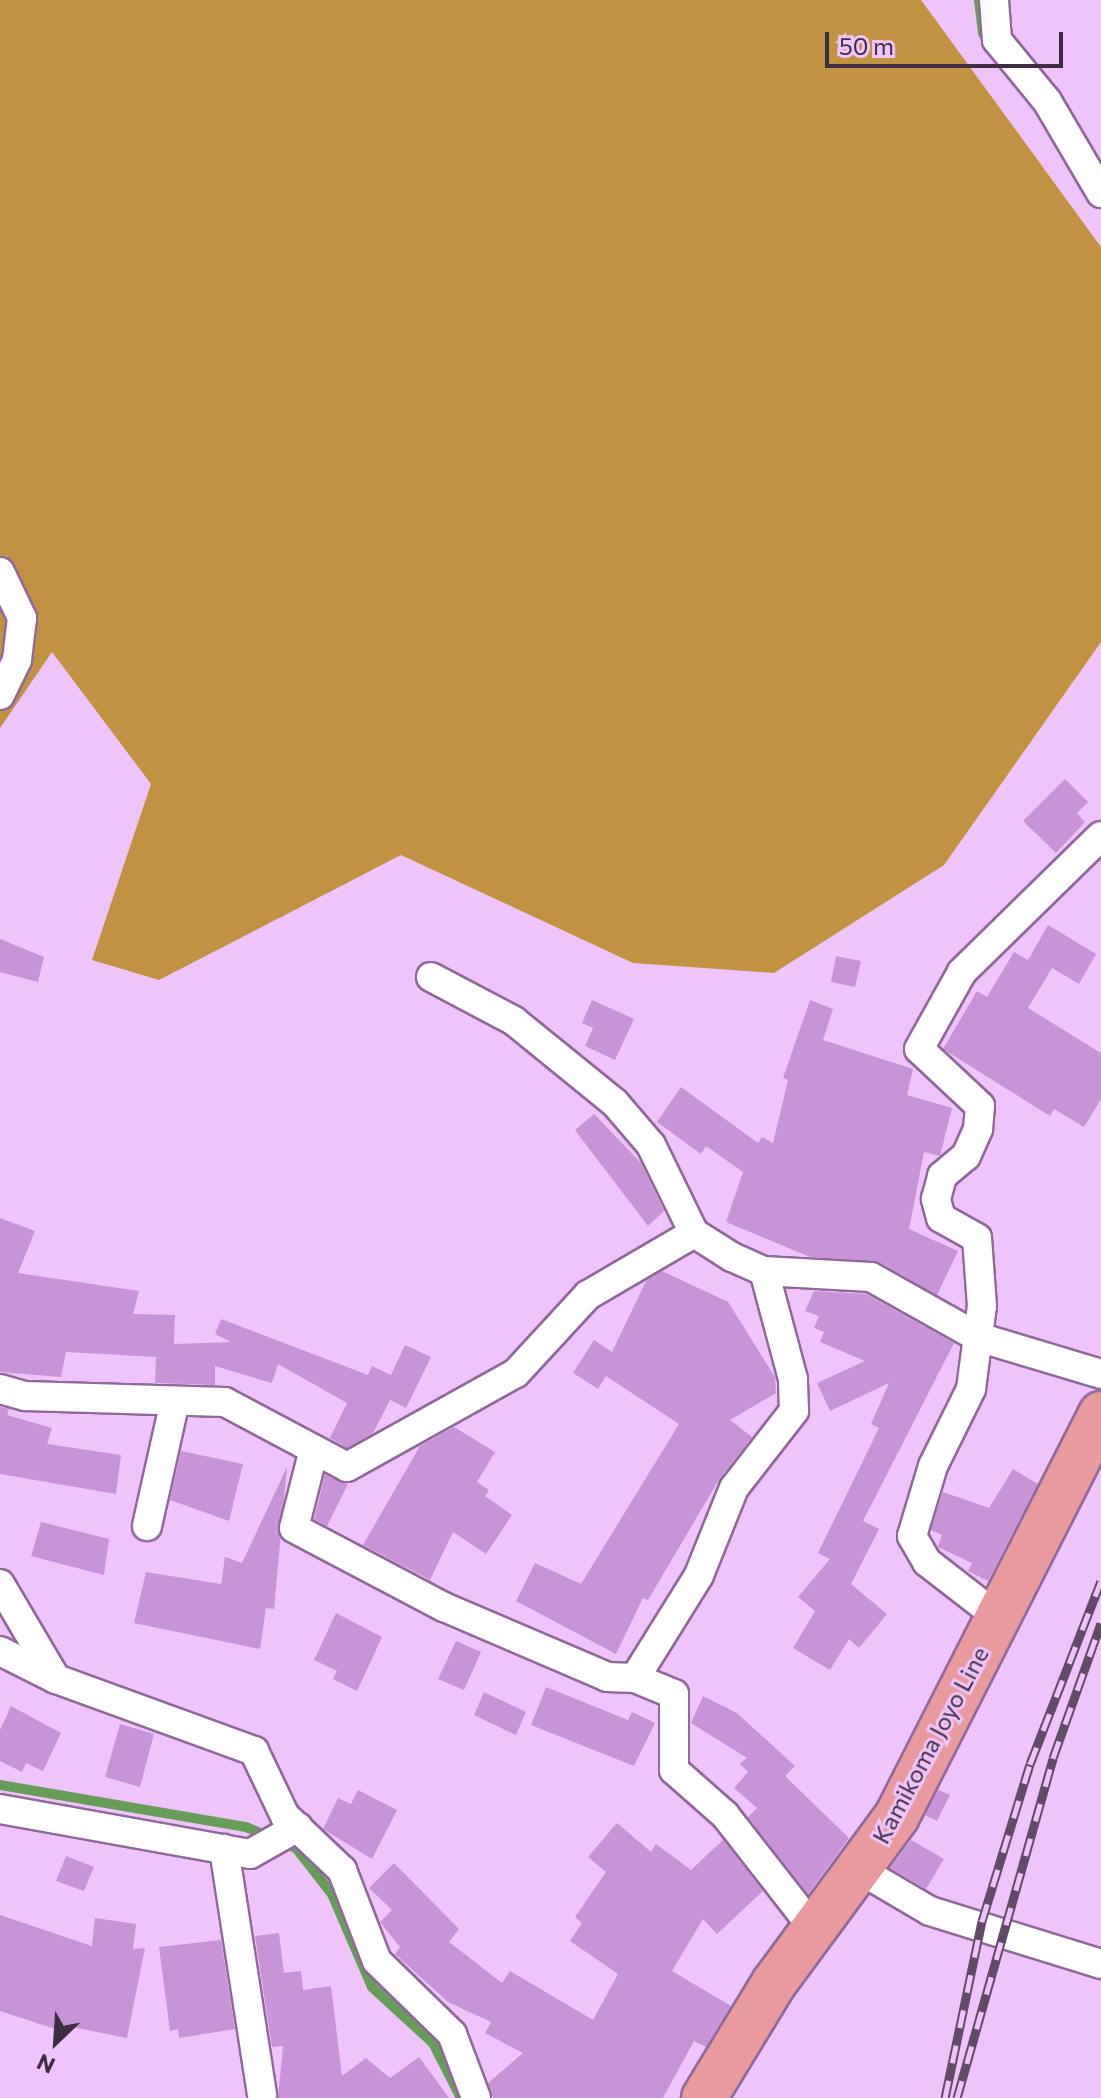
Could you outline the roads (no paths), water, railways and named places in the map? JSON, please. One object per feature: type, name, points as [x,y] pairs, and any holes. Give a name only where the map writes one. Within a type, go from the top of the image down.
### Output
[{"type":"main road","name":"Kamikoma Joyo Line","points":[[704,2098],[774,1983],[897,1816],[1101,1414]]},
{"type":"street","points":[[994,0],[997,40],[1047,101],[1101,193]]},
{"type":"street","points":[[0,572],[22,618],[17,660],[0,695]]},
{"type":"street","points":[[998,1617],[927,1562],[912,1536],[933,1466],[971,1389],[978,1337],[977,1238],[941,1218],[936,1199],[942,1176],[972,1143],[980,1106],[919,1049],[962,972],[1101,836]]},
{"type":"street","points":[[431,977],[514,1021],[615,1103],[651,1145],[694,1233],[764,1271],[871,1277],[978,1337],[1101,1374]]},
{"type":"street","points":[[0,1389],[25,1396],[225,1402],[313,1453],[347,1467],[516,1373],[588,1295],[694,1233]]},
{"type":"street","points":[[635,1678],[699,1575],[734,1488],[794,1411],[793,1379],[764,1271]]},
{"type":"street","points":[[147,1526],[175,1401]]},
{"type":"street","points":[[313,1453],[294,1528],[444,1607],[607,1677],[635,1678],[674,1694],[674,1770],[725,1815],[815,1930]]},
{"type":"street","points":[[0,1584],[56,1679]]},
{"type":"street","points":[[0,1651],[56,1679],[254,1751],[285,1816],[342,1870],[377,1961],[452,2034],[476,2098]]},
{"type":"street","points":[[0,1809],[250,1854],[298,1827]]},
{"type":"street","points":[[224,1849],[262,2095]]},
{"type":"street","points":[[860,1870],[930,1911],[1101,1964]]},
{"type":"waterway","points":[[979,0],[983,34]]},
{"type":"waterway","points":[[0,1785],[246,1827],[296,1848],[332,1894],[372,1987],[433,2043],[461,2098]]},
{"type":"railway","points":[[945,2098],[982,1921],[1030,1764],[1101,1581]]},
{"type":"railway","points":[[957,2098],[1053,1758],[1101,1623]]}]
